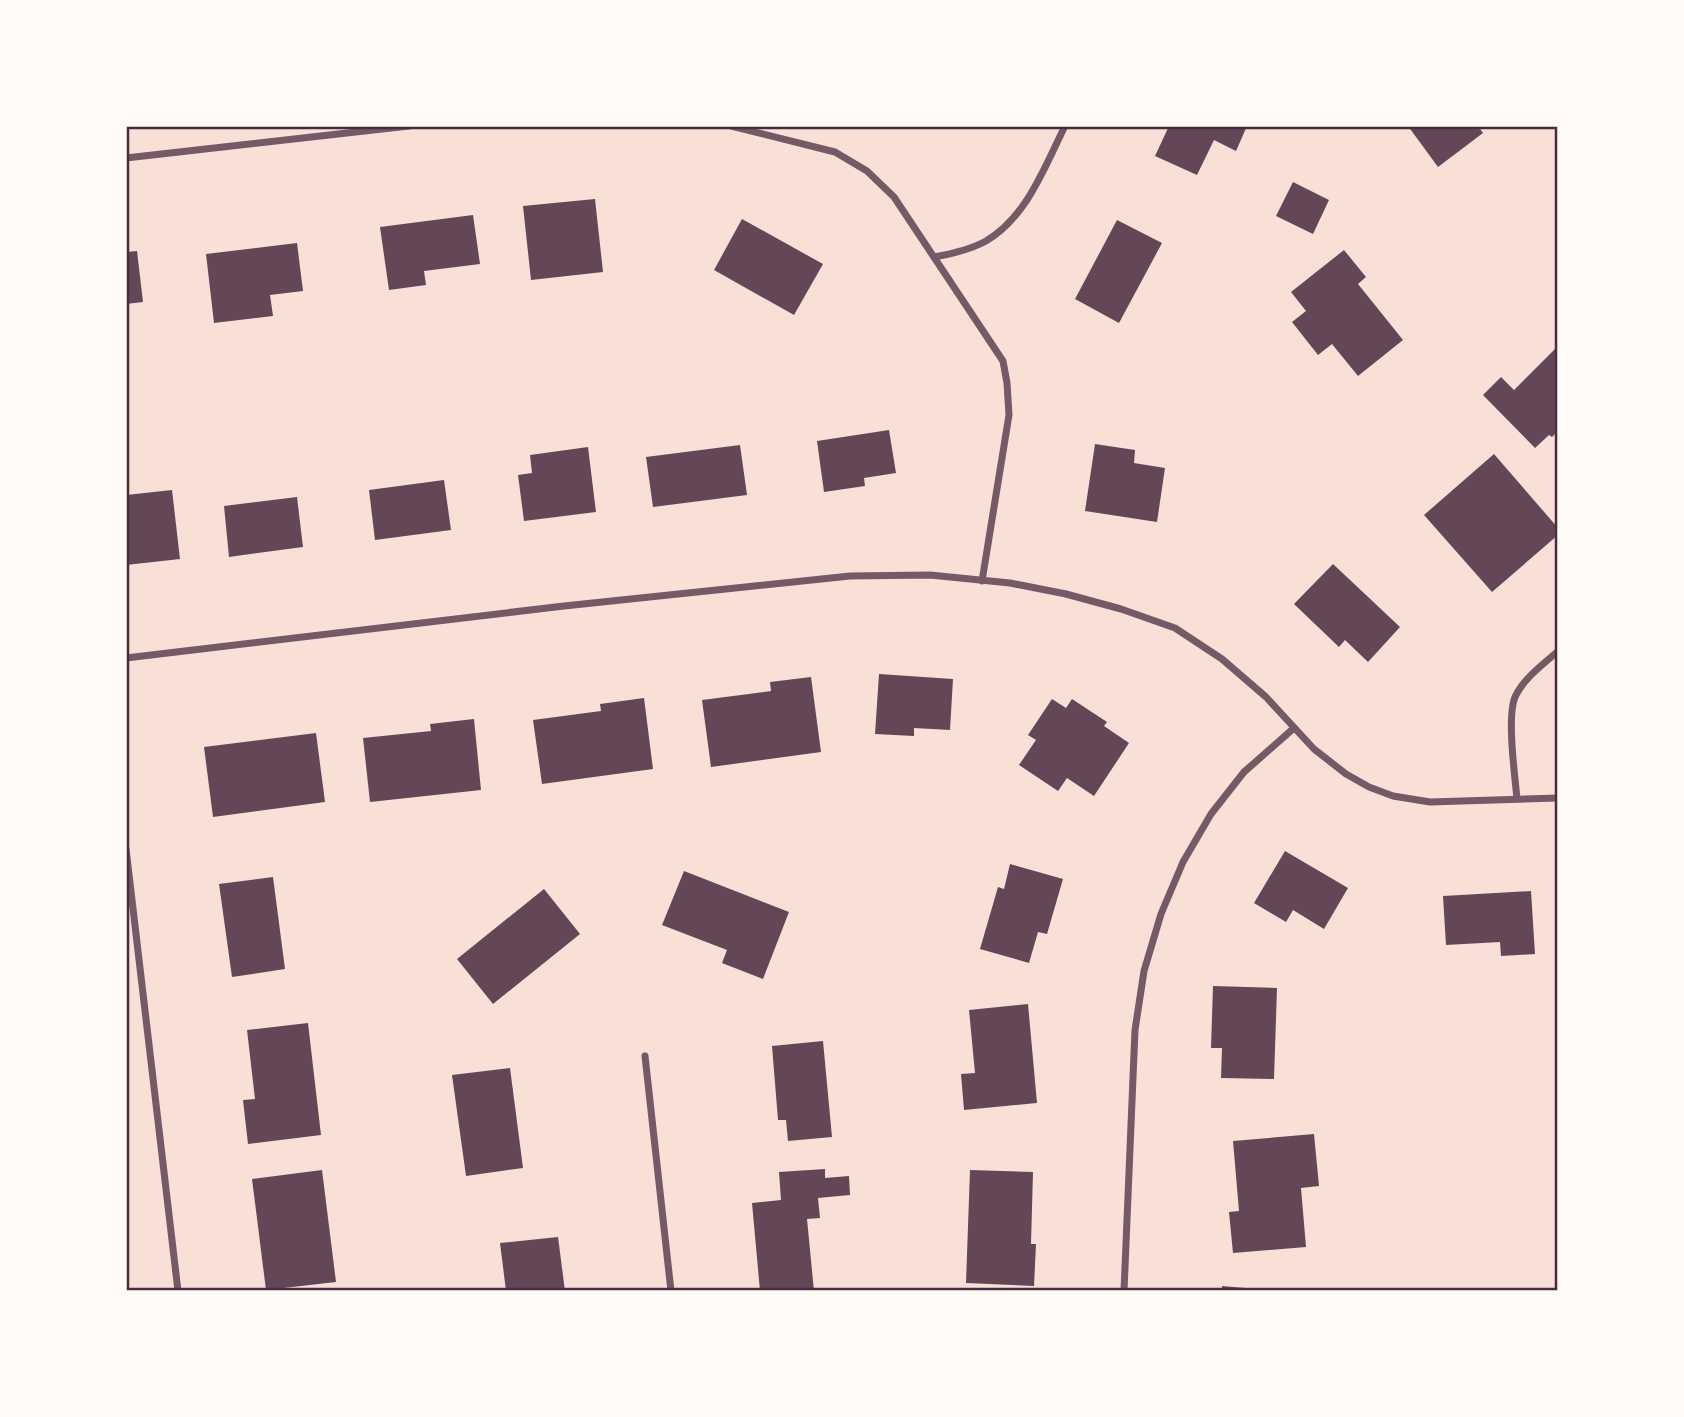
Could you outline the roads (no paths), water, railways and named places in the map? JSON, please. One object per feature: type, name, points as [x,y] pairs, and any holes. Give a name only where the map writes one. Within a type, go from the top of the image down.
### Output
[{"type":"street","points":[[126,158],[409,126]]},
{"type":"street","points":[[731,126],[835,152],[867,171],[894,197],[1003,361],[1009,415],[982,581]]},
{"type":"street","points":[[934,257],[957,253],[986,241],[1010,222],[1029,196],[1065,126]]},
{"type":"street","points":[[126,658],[850,576],[930,575],[1010,583],[1066,594],[1121,608],[1175,628],[1222,659],[1266,697],[1314,748],[1346,774],[1393,796],[1430,802],[1558,798]]},
{"type":"street","points":[[1517,799],[1512,723],[1514,698],[1522,685],[1558,651]]},
{"type":"street","points":[[1124,1291],[1135,1030],[1144,971],[1160,914],[1183,862],[1211,814],[1244,772],[1294,727]]},
{"type":"street","points":[[126,849],[178,1291]]},
{"type":"street","points":[[645,1056],[671,1291]]}]
